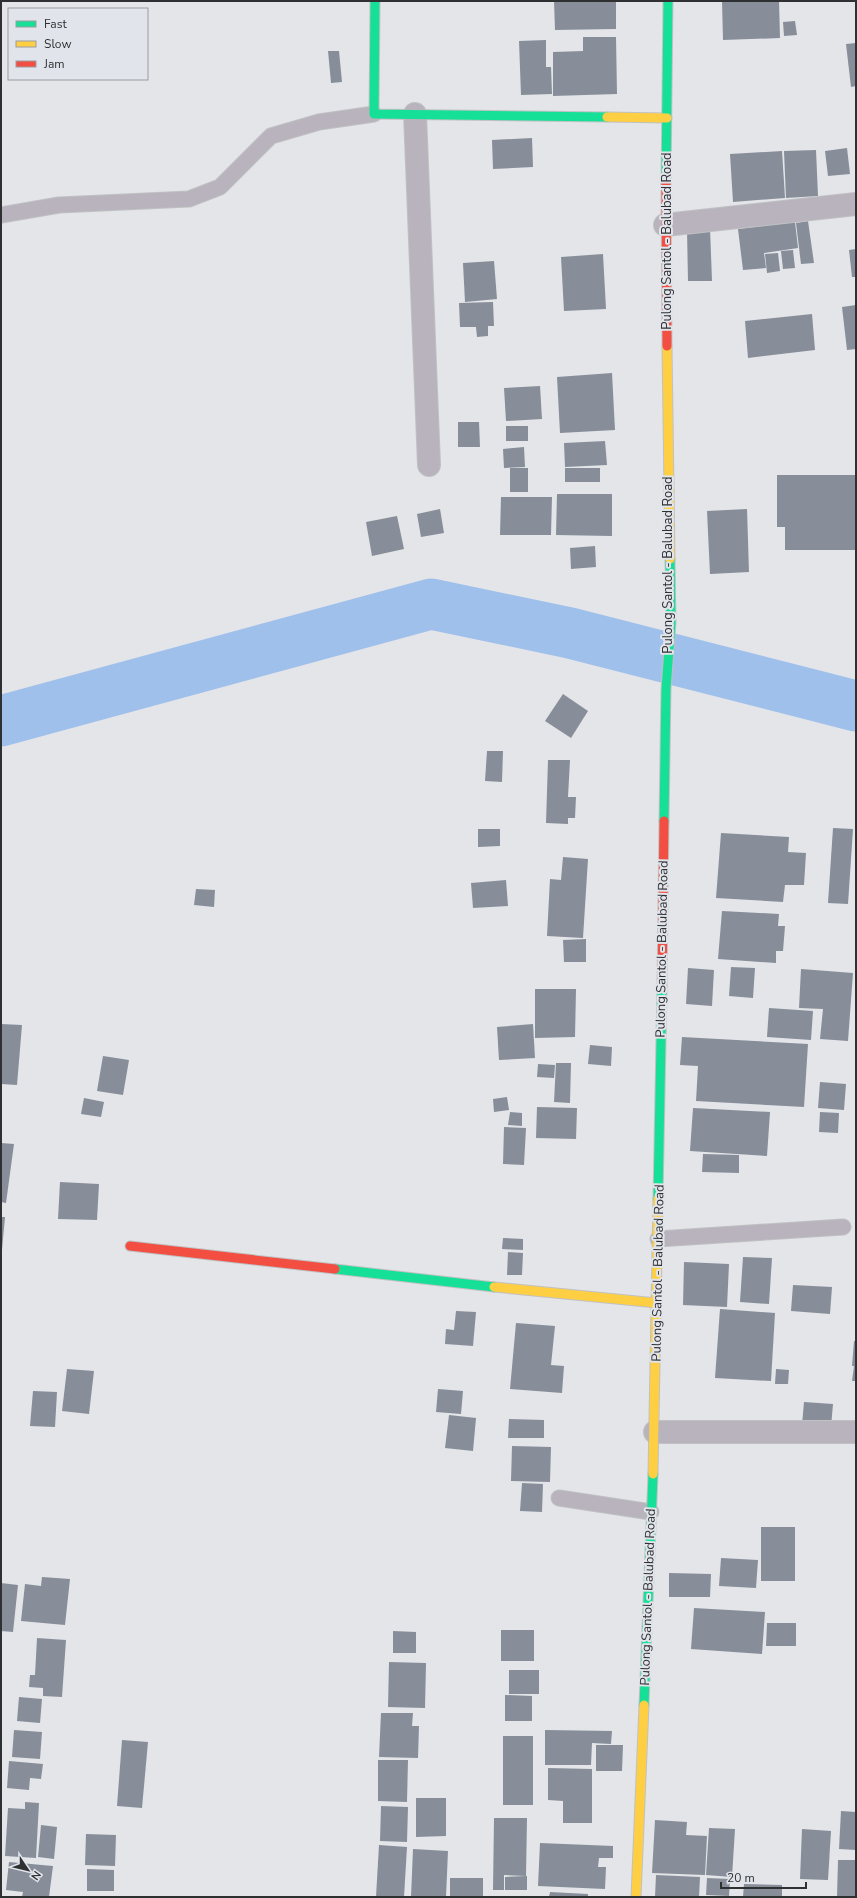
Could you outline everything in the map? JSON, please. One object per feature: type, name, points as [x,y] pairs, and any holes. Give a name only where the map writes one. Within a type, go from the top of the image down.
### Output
[{"type":"street","points":[[375,1],[374,114],[667,118]]},
{"type":"street","name":"Pulong Santol - Balubad Road","points":[[636,1897],[655,1432],[666,689],[671,622],[665,225],[668,1]]},
{"type":"street","points":[[415,114],[429,465]]},
{"type":"street","points":[[665,225],[856,204]]},
{"type":"street","points":[[130,1246],[657,1303]]},
{"type":"street","points":[[655,1432],[856,1432]]},
{"type":"lane","points":[[1,215],[59,205],[189,199],[220,187],[271,136],[319,122],[374,114]]},
{"type":"lane","points":[[658,1239],[843,1227]]},
{"type":"lane","points":[[559,1498],[651,1512]]},
{"type":"building","points":[[554,1],[616,1],[616,29],[555,30]]},
{"type":"building","points":[[722,1],[779,1],[780,38],[723,40]]},
{"type":"building","points":[[795,21],[797,35],[784,36],[783,22]]},
{"type":"building","points":[[583,37],[616,37],[617,94],[553,96],[553,52],[583,51]]},
{"type":"building","points":[[546,40],[546,67],[551,67],[552,94],[521,95],[519,41]]},
{"type":"building","points":[[856,43],[856,86],[851,87],[846,44]]},
{"type":"building","points":[[328,51],[339,51],[342,82],[331,83]]},
{"type":"building","points":[[532,138],[533,167],[493,169],[492,140]]},
{"type":"building","points":[[847,148],[850,174],[828,176],[825,151]]},
{"type":"building","points":[[816,150],[818,196],[786,198],[784,151]]},
{"type":"building","points":[[782,151],[785,198],[733,202],[730,154]]},
{"type":"building","points":[[808,221],[814,263],[801,264],[796,223]]},
{"type":"building","points":[[795,222],[798,248],[764,253],[766,268],[743,270],[738,229]]},
{"type":"building","points":[[710,228],[712,281],[688,281],[687,229]]},
{"type":"building","points":[[856,249],[856,277],[852,277],[849,250]]},
{"type":"building","points":[[793,250],[795,268],[783,269],[781,251]]},
{"type":"building","points":[[778,253],[780,271],[767,273],[765,254]]},
{"type":"building","points":[[603,254],[606,309],[564,311],[561,257]]},
{"type":"building","points":[[494,261],[497,299],[465,302],[463,263]]},
{"type":"building","points":[[493,302],[494,326],[488,326],[488,336],[477,337],[476,327],[460,327],[459,303]]},
{"type":"building","points":[[856,305],[856,349],[847,350],[842,307]]},
{"type":"building","points":[[812,314],[815,350],[748,358],[745,321]]},
{"type":"building","points":[[612,373],[615,430],[560,433],[557,377]]},
{"type":"building","points":[[540,386],[542,419],[506,421],[504,388]]},
{"type":"building","points":[[458,422],[479,422],[480,447],[458,447]]},
{"type":"building","points":[[506,426],[528,426],[528,441],[506,441]]},
{"type":"building","points":[[605,441],[607,465],[565,467],[564,443]]},
{"type":"building","points":[[524,447],[525,467],[504,468],[503,449]]},
{"type":"building","points":[[510,468],[528,468],[528,492],[510,492]]},
{"type":"building","points":[[565,468],[600,468],[600,482],[565,482]]},
{"type":"building","points":[[777,475],[856,475],[856,550],[785,550],[785,527],[777,527]]},
{"type":"building","points":[[557,494],[612,494],[612,536],[556,535]]},
{"type":"building","points":[[501,497],[552,497],[551,535],[500,535]]},
{"type":"building","points":[[440,509],[444,533],[421,537],[417,514]]},
{"type":"building","points":[[747,509],[749,572],[710,574],[707,511]]},
{"type":"building","points":[[397,516],[404,549],[372,556],[366,522]]},
{"type":"building","points":[[595,546],[596,567],[571,569],[570,548]]},
{"type":"building","points":[[563,694],[588,711],[571,738],[545,721]]},
{"type":"building","points":[[487,751],[503,751],[502,782],[485,781]]},
{"type":"building","points":[[548,760],[570,760],[568,797],[576,797],[575,818],[568,818],[568,824],[546,823]]},
{"type":"building","points":[[833,828],[853,829],[848,904],[828,903]]},
{"type":"building","points":[[478,829],[500,829],[500,846],[478,847]]},
{"type":"building","points":[[721,833],[789,837],[788,852],[806,853],[804,885],[785,885],[783,902],[716,898]]},
{"type":"building","points":[[563,857],[588,859],[583,938],[547,936],[550,879],[561,880]]},
{"type":"building","points":[[506,880],[508,906],[473,908],[471,883]]},
{"type":"building","points":[[196,889],[215,890],[214,907],[194,905]]},
{"type":"building","points":[[722,911],[779,914],[778,926],[785,926],[783,951],[776,951],[776,963],[718,959]]},
{"type":"building","points":[[586,939],[586,962],[564,962],[563,940]]},
{"type":"building","points":[[731,967],[755,968],[753,998],[729,996]]},
{"type":"building","points":[[688,968],[714,970],[712,1006],[686,1004]]},
{"type":"building","points":[[801,969],[853,973],[848,1041],[820,1039],[823,1009],[799,1008]]},
{"type":"building","points":[[535,989],[576,989],[575,1037],[535,1038]]},
{"type":"building","points":[[769,1008],[813,1011],[811,1040],[767,1037]]},
{"type":"building","points":[[1,1024],[22,1025],[17,1085],[1,1084]]},
{"type":"building","points":[[533,1024],[535,1058],[499,1060],[497,1027]]},
{"type":"building","points":[[682,1037],[808,1044],[804,1107],[696,1101],[698,1066],[680,1065]]},
{"type":"building","points":[[590,1045],[612,1047],[611,1066],[588,1064]]},
{"type":"building","points":[[103,1056],[129,1060],[123,1095],[97,1091]]},
{"type":"building","points":[[556,1063],[571,1063],[570,1103],[554,1102]]},
{"type":"building","points":[[538,1064],[555,1065],[554,1078],[537,1077]]},
{"type":"building","points":[[820,1082],[846,1084],[844,1110],[818,1108]]},
{"type":"building","points":[[507,1097],[509,1110],[494,1112],[493,1099]]},
{"type":"building","points":[[84,1098],[104,1102],[101,1117],[81,1114]]},
{"type":"building","points":[[537,1107],[577,1108],[576,1139],[536,1138]]},
{"type":"building","points":[[693,1108],[770,1112],[767,1156],[690,1151]]},
{"type":"building","points":[[510,1112],[522,1113],[522,1126],[508,1125]]},
{"type":"building","points":[[820,1112],[839,1113],[838,1133],[819,1132]]},
{"type":"building","points":[[504,1127],[526,1128],[524,1165],[503,1164]]},
{"type":"building","points":[[1,1143],[14,1144],[6,1203],[1,1202]]},
{"type":"building","points":[[703,1154],[739,1155],[739,1173],[702,1172]]},
{"type":"building","points":[[60,1182],[99,1184],[97,1220],[58,1219]]},
{"type":"building","points":[[1,1217],[5,1217],[2,1250],[1,1250]]},
{"type":"building","points":[[503,1238],[523,1239],[523,1250],[502,1249]]},
{"type":"building","points":[[508,1252],[523,1253],[522,1275],[507,1275]]},
{"type":"building","points":[[743,1257],[772,1258],[769,1304],[740,1302]]},
{"type":"building","points":[[684,1262],[729,1264],[727,1307],[683,1305]]},
{"type":"building","points":[[793,1285],[832,1287],[830,1314],[791,1311]]},
{"type":"building","points":[[720,1309],[775,1313],[771,1381],[715,1378]]},
{"type":"building","points":[[456,1311],[476,1312],[473,1346],[445,1344],[446,1329],[454,1330]]},
{"type":"building","points":[[516,1323],[555,1326],[551,1365],[564,1366],[562,1393],[510,1389]]},
{"type":"building","points":[[854,1341],[856,1341],[856,1381],[852,1381],[854,1366],[852,1366]]},
{"type":"building","points":[[67,1369],[94,1371],[89,1414],[62,1411]]},
{"type":"building","points":[[776,1369],[789,1370],[788,1384],[775,1384]]},
{"type":"building","points":[[438,1389],[463,1391],[461,1414],[436,1412]]},
{"type":"building","points":[[33,1391],[57,1392],[55,1427],[30,1426]]},
{"type":"building","points":[[804,1402],[833,1404],[831,1427],[802,1425]]},
{"type":"building","points":[[449,1415],[476,1418],[473,1451],[445,1448]]},
{"type":"building","points":[[509,1419],[544,1420],[544,1438],[508,1438]]},
{"type":"building","points":[[512,1446],[551,1447],[550,1482],[511,1481]]},
{"type":"building","points":[[522,1483],[543,1484],[542,1512],[520,1511]]},
{"type":"building","points":[[761,1527],[795,1527],[795,1581],[761,1581]]},
{"type":"building","points":[[721,1558],[758,1560],[756,1588],[719,1586]]},
{"type":"building","points":[[669,1573],[711,1574],[710,1597],[669,1597]]},
{"type":"building","points":[[42,1577],[70,1579],[65,1625],[21,1621],[25,1584],[41,1586]]},
{"type":"building","points":[[1,1583],[18,1585],[13,1632],[1,1631]]},
{"type":"building","points":[[694,1608],[765,1612],[762,1654],[691,1649]]},
{"type":"building","points":[[767,1623],[796,1623],[796,1646],[766,1646]]},
{"type":"building","points":[[501,1630],[534,1630],[534,1661],[501,1661]]},
{"type":"building","points":[[393,1631],[416,1632],[416,1653],[393,1653]]},
{"type":"building","points":[[37,1638],[66,1640],[62,1697],[43,1696],[43,1688],[29,1687],[30,1675],[35,1675]]},
{"type":"building","points":[[389,1662],[426,1663],[425,1708],[388,1707]]},
{"type":"building","points":[[509,1670],[539,1670],[539,1694],[509,1694]]},
{"type":"building","points":[[505,1695],[532,1696],[532,1721],[505,1721]]},
{"type":"building","points":[[19,1697],[42,1699],[40,1723],[17,1721]]},
{"type":"building","points":[[381,1713],[413,1713],[412,1726],[419,1726],[418,1758],[379,1757]]},
{"type":"building","points":[[14,1730],[42,1732],[40,1759],[12,1757]]},
{"type":"building","points":[[545,1730],[612,1731],[611,1744],[592,1743],[591,1765],[545,1765]]},
{"type":"building","points":[[503,1736],[533,1736],[533,1805],[503,1805]]},
{"type":"building","points":[[122,1740],[148,1742],[142,1808],[117,1806]]},
{"type":"building","points":[[596,1745],[623,1745],[622,1771],[596,1771]]},
{"type":"building","points":[[378,1760],[408,1760],[407,1802],[378,1801]]},
{"type":"building","points":[[9,1761],[43,1764],[41,1779],[30,1778],[29,1790],[7,1788]]},
{"type":"building","points":[[548,1768],[592,1769],[592,1823],[563,1823],[563,1801],[548,1800]]},
{"type":"building","points":[[416,1798],[446,1798],[446,1836],[416,1837]]},
{"type":"building","points":[[25,1802],[39,1803],[36,1858],[5,1856],[8,1808],[25,1809]]},
{"type":"building","points":[[381,1806],[408,1807],[407,1842],[380,1841]]},
{"type":"building","points":[[841,1811],[856,1812],[856,1850],[839,1849]]},
{"type":"building","points":[[494,1818],[527,1818],[526,1876],[504,1875],[504,1890],[493,1890]]},
{"type":"building","points":[[655,1820],[687,1822],[686,1835],[707,1836],[705,1875],[652,1873]]},
{"type":"building","points":[[41,1825],[57,1827],[54,1859],[38,1857]]},
{"type":"building","points":[[709,1828],[735,1829],[732,1877],[706,1875]]},
{"type":"building","points":[[802,1829],[831,1831],[828,1880],[800,1879]]},
{"type":"building","points":[[86,1834],[116,1835],[115,1866],[85,1865]]},
{"type":"building","points":[[540,1843],[613,1846],[613,1858],[599,1858],[598,1867],[606,1867],[605,1889],[538,1886]]},
{"type":"building","points":[[379,1845],[407,1847],[404,1897],[376,1897]]},
{"type":"building","points":[[413,1849],[448,1851],[446,1897],[411,1897]]},
{"type":"building","points":[[838,1860],[856,1860],[856,1897],[837,1897]]},
{"type":"building","points":[[9,1862],[53,1866],[49,1897],[22,1897],[23,1892],[6,1890]]},
{"type":"building","points":[[87,1869],[114,1870],[114,1891],[87,1891]]},
{"type":"building","points":[[656,1875],[700,1877],[699,1897],[655,1897]]},
{"type":"building","points":[[527,1876],[527,1890],[505,1890],[505,1877]]},
{"type":"building","points":[[450,1878],[483,1878],[483,1897],[450,1897]]},
{"type":"building","points":[[707,1878],[730,1879],[729,1896],[706,1895]]},
{"type":"building","points":[[744,1884],[782,1885],[782,1897],[743,1897]]},
{"type":"building","points":[[550,1892],[588,1894],[588,1897],[549,1897]]},
{"type":"waterway","points":[[1,721],[431,604],[570,633],[856,706]]},
{"type":"traffic: fast","points":[[375,1],[374,114],[607,117]]},
{"type":"traffic: fast","points":[[666,183],[668,1]]},
{"type":"traffic: fast","points":[[664,821],[666,689],[671,622],[670,559]]},
{"type":"traffic: fast","points":[[658,1199],[662,987]]},
{"type":"traffic: fast","points":[[335,1269],[494,1287]]},
{"type":"traffic: fast","points":[[644,1705],[653,1474]]},
{"type":"traffic: slow","points":[[607,117],[667,118]]},
{"type":"traffic: slow","points":[[667,346],[670,559]]},
{"type":"traffic: slow","points":[[653,1474],[658,1199]]},
{"type":"traffic: slow","points":[[494,1287],[657,1303]]},
{"type":"traffic: slow","points":[[636,1897],[644,1705]]},
{"type":"traffic: jam","points":[[666,183],[667,346]]},
{"type":"traffic: jam","points":[[662,987],[664,821]]},
{"type":"traffic: jam","points":[[130,1246],[335,1269]]}]
